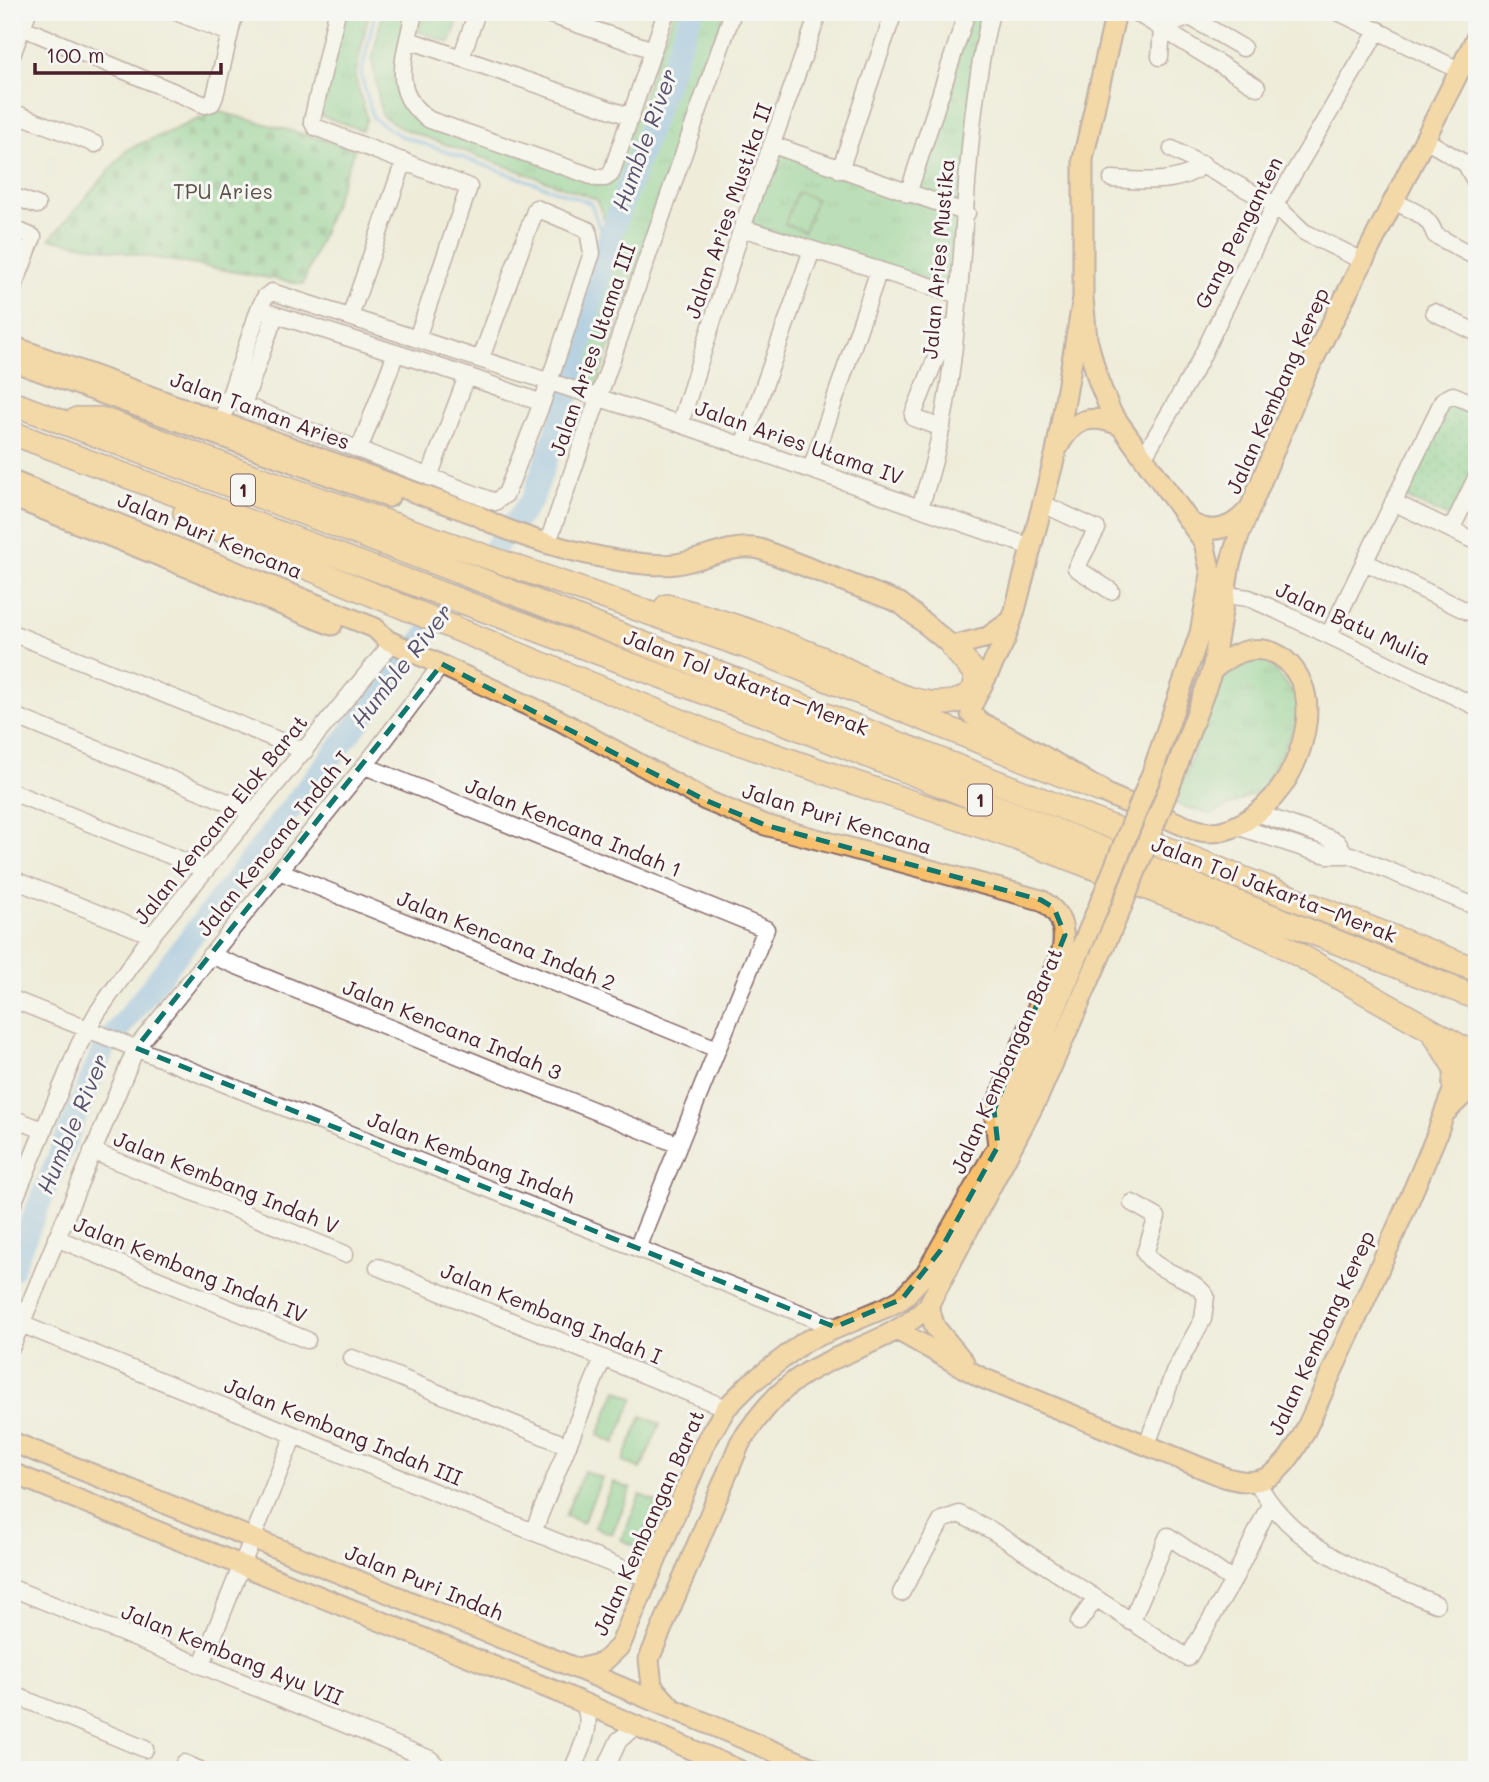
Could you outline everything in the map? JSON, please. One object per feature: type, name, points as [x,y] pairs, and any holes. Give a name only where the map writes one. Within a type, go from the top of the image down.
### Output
[{"type":"highway","points":[[12,403],[64,422],[83,417],[121,426],[425,548],[520,569],[750,648],[1099,790]]},
{"type":"highway","name":"Jalan Tol Jakarta–Merak","points":[[12,433],[773,718],[1477,998]]},
{"type":"highway","points":[[139,482],[167,504],[194,517],[396,605],[710,733],[1016,838],[1213,913],[1271,939],[1434,1035],[1477,1056]]},
{"type":"highway","name":"Jalan Tol Jakarta–Merak","points":[[425,548],[491,583],[1477,970]]},
{"type":"highway","points":[[578,589],[664,606],[744,628],[827,660],[890,691],[927,702],[952,703],[974,690],[975,673],[952,646]]},
{"type":"highway","points":[[1434,1035],[1455,1069],[1454,1084]]},
{"type":"main road","points":[[1116,12],[1083,159],[1083,298],[1056,452],[1012,620],[971,707],[971,715],[1069,768],[1099,790],[1199,831],[1219,831],[1236,826],[1257,813],[1281,788],[1297,756],[1306,716],[1303,687],[1287,664],[1265,649],[1241,651],[1212,671]]},
{"type":"main road","name":"Jalan Kembang Kerep","points":[[1171,783],[1212,671],[1236,544],[1303,380],[1477,36]]},
{"type":"main road","name":"Jalan Kembangan Barat","points":[[578,1669],[590,1668],[612,1656],[620,1646],[712,1430],[717,1405],[804,1342],[887,1307],[916,1286],[940,1251],[998,1146],[1152,773],[1200,633],[1209,593],[1209,557],[1193,524],[1119,425],[1105,398],[1094,365],[1083,298]]},
{"type":"main road","name":"Jalan Taman Aries","points":[[12,346],[219,428]]},
{"type":"main road","name":"Jalan Taman Aries","points":[[12,361],[477,515],[494,525],[542,540],[642,564],[675,565],[744,546],[760,549],[900,603],[952,646]]},
{"type":"main road","points":[[1056,452],[1065,435],[1083,420],[1101,418],[1119,425]]},
{"type":"main road","name":"Jalan Puri Kencana","points":[[12,481],[375,628],[393,642],[559,720],[705,800],[765,825],[1041,900],[1054,908],[1062,920],[1065,935],[1062,951],[994,1110],[993,1128],[998,1146]]},
{"type":"main road","name":"Jalan Puri Kencana","points":[[12,497],[370,640],[393,642]]},
{"type":"main road","points":[[1193,524],[1203,529],[1224,528],[1241,518],[1256,497]]},
{"type":"main road","points":[[952,646],[993,635],[1012,620]]},
{"type":"main road","name":"Jalan Kembangan Barat","points":[[671,1707],[656,1692],[649,1673],[649,1659],[740,1443],[758,1417],[796,1380],[897,1330],[928,1306],[1039,1096],[1122,906],[1171,783]]},
{"type":"main road","points":[[1454,1084],[1477,1064]]},
{"type":"main road","name":"Jalan Kembang Kerep","points":[[1257,1482],[1280,1468],[1311,1416],[1447,1111],[1454,1084]]},
{"type":"main road","name":"Jalan Kembang Kerep","points":[[1447,1111],[1462,1097],[1477,1089]]},
{"type":"main road","points":[[928,1306],[935,1327],[946,1343],[980,1377]]},
{"type":"main road","points":[[897,1330],[980,1377],[1224,1477],[1257,1482]]},
{"type":"main road","points":[[712,1430],[714,1444],[720,1449],[733,1448],[740,1443]]},
{"type":"main road","name":"Jalan Puri Indah","points":[[12,1442],[578,1669],[818,1770]]},
{"type":"main road","points":[[12,1473],[583,1703],[739,1770]]},
{"type":"main road","points":[[638,1606],[639,1613],[648,1622],[661,1621],[666,1617]]},
{"type":"street","points":[[176,12],[229,33]]},
{"type":"street","points":[[12,55],[21,21],[205,105],[212,103],[235,12]]},
{"type":"street","points":[[337,12],[312,121],[322,131],[467,184],[469,190],[417,338]]},
{"type":"street","points":[[414,12],[401,83],[416,112],[430,120],[597,178],[605,178],[611,174],[666,12]]},
{"type":"street","points":[[461,58],[477,12]]},
{"type":"street","points":[[542,12],[653,50]]},
{"type":"street","name":"Jalan Aries Utama III","points":[[542,540],[733,12]]},
{"type":"street","name":"Jalan Aries Mustika II","points":[[680,424],[742,228],[819,12]]},
{"type":"street","points":[[840,170],[894,12]]},
{"type":"street","points":[[908,194],[967,12]]},
{"type":"street","name":"Jalan Aries Mustika","points":[[920,507],[942,428],[967,213],[975,82],[991,12]]},
{"type":"street","points":[[1135,12],[1257,87]]},
{"type":"street","points":[[1338,12],[1372,22],[1459,70]]},
{"type":"street","points":[[1162,28],[1190,17],[1243,48]]},
{"type":"street","name":"Gang Penganten","points":[[1143,458],[1198,364],[1275,205],[1372,22]]},
{"type":"street","points":[[1160,57],[1162,28]]},
{"type":"street","points":[[408,40],[629,116]]},
{"type":"street","points":[[12,112],[96,144]]},
{"type":"street","points":[[1424,139],[1466,164],[1477,185]]},
{"type":"street","points":[[773,145],[967,213]]},
{"type":"street","points":[[1172,149],[1275,205],[1304,232],[1363,261]]},
{"type":"street","points":[[350,317],[404,162]]},
{"type":"street","points":[[1112,179],[1135,181],[1183,177],[1203,164]]},
{"type":"street","points":[[12,196],[37,205]]},
{"type":"street","points":[[1393,201],[1427,218],[1433,225],[1435,235],[1477,258]]},
{"type":"street","points":[[236,402],[495,502],[506,494],[542,403],[554,383],[592,253],[592,239],[581,225],[541,208],[533,212],[481,358]]},
{"type":"street","points":[[12,228],[33,237],[12,292]]},
{"type":"street","points":[[742,228],[879,270],[958,302],[913,415],[914,418],[942,428]]},
{"type":"street","points":[[743,445],[812,250]]},
{"type":"street","points":[[811,469],[879,270]]},
{"type":"street","name":"Jalan Aries Utama IV","points":[[259,309],[268,293],[278,293],[743,445],[1031,547]]},
{"type":"street","points":[[236,402],[259,309],[542,403]]},
{"type":"street","points":[[1434,312],[1477,333]]},
{"type":"street","points":[[219,428],[236,402],[275,315]]},
{"type":"street","points":[[359,450],[396,353]]},
{"type":"street","points":[[429,477],[467,376]]},
{"type":"street","points":[[1329,635],[1443,400],[1453,395],[1477,405]]},
{"type":"street","points":[[1451,530],[1477,477]]},
{"type":"street","points":[[1393,502],[1477,542]]},
{"type":"street","points":[[1042,503],[1097,529],[1076,568],[1111,591]]},
{"type":"street","points":[[1365,562],[1477,616]]},
{"type":"street","name":"Jalan Batu Mulia","points":[[1229,572],[1249,598]]},
{"type":"street","name":"Jalan Batu Mulia","points":[[1225,595],[1249,598],[1477,707]]},
{"type":"street","points":[[12,633],[304,751]]},
{"type":"street","name":"Jalan Kencana Elok Barat","points":[[12,1206],[89,1030],[152,936],[393,642]]},
{"type":"street","name":"Jalan Kencana Indah I","points":[[12,1346],[132,1047],[365,766],[438,662]]},
{"type":"street","points":[[12,715],[253,812]]},
{"type":"street","name":"Jalan Kencana Indah 1","points":[[365,766],[766,929],[718,1049]]},
{"type":"street","points":[[12,792],[206,870]]},
{"type":"street","points":[[1257,813],[1326,836],[1336,842],[1345,853],[1477,907]]},
{"type":"street","points":[[1236,826],[1328,855],[1345,853]]},
{"type":"street","name":"Jalan Kencana Indah 2","points":[[279,871],[718,1049]]},
{"type":"street","points":[[12,879],[152,936]]},
{"type":"street","name":"Jalan Kencana Indah 3","points":[[210,955],[679,1145]]},
{"type":"street","name":"Jalan Kembang Indah","points":[[12,999],[638,1246],[835,1327]]},
{"type":"street","points":[[638,1246],[718,1049]]},
{"type":"street","points":[[12,1118],[43,1130]]},
{"type":"street","name":"Jalan Kembang Indah V","points":[[92,1151],[345,1254]]},
{"type":"street","points":[[1132,1203],[1157,1217],[1145,1253],[1150,1261],[1197,1284],[1206,1296],[1203,1319],[1175,1370],[1147,1444]]},
{"type":"street","name":"Jalan Kembang Indah IV","points":[[56,1238],[307,1340]]},
{"type":"street","name":"Jalan Kembang Indah I","points":[[378,1267],[717,1405]]},
{"type":"street","name":"Jalan Kembang Indah III","points":[[21,1324],[649,1579]]},
{"type":"street","points":[[352,1358],[568,1446]]},
{"type":"street","points":[[533,1532],[603,1358]]},
{"type":"street","points":[[202,1664],[294,1435]]},
{"type":"street","points":[[1257,1482],[1270,1504],[1307,1540],[1346,1565],[1436,1604]]},
{"type":"street","points":[[901,1592],[942,1520],[959,1514],[991,1530],[1188,1658],[1233,1581],[1270,1504]]},
{"type":"street","points":[[1131,1622],[1168,1536],[1233,1581]]},
{"type":"street","name":"Jalan Kembang Ayu VII","points":[[12,1588],[430,1759],[434,1767]]},
{"type":"street","points":[[1079,1622],[1096,1598]]},
{"type":"street","points":[[12,1695],[145,1749]]},
{"type":"street","points":[[572,1770],[587,1727],[588,1712],[583,1703]]},
{"type":"street","points":[[605,1770],[619,1740],[636,1726]]},
{"type":"street","points":[[184,1763],[200,1770]]},
{"type":"highlighted area","points":[[442,664],[705,800],[765,825],[1041,900],[1054,908],[1065,935],[994,1110],[998,1146],[940,1251],[902,1299],[835,1327],[136,1048]]},
{"type":"green space","points":[[343,12],[369,12],[355,77],[367,119],[362,130],[319,115]]},
{"type":"green space","points":[[383,12],[410,12],[396,73],[434,125],[610,185],[674,12],[686,12],[608,229],[596,199],[403,129],[382,116],[372,60]]},
{"type":"green space","points":[[425,12],[461,12],[450,43],[418,31]]},
{"type":"green space","points":[[696,12],[725,12],[595,390],[575,385],[611,245]]},
{"type":"green space","points":[[967,12],[986,12],[977,39],[964,208],[911,188]]},
{"type":"green space","name":"TPU Aries","points":[[217,111],[355,148],[303,284],[50,239],[128,149]]},
{"type":"green space","points":[[773,151],[964,218],[957,290],[749,224]]},
{"type":"green space","points":[[797,192],[816,199],[804,231],[785,224]]},
{"type":"green space","points":[[1450,400],[1477,412],[1477,462],[1451,518],[1406,498]]},
{"type":"green space","points":[[1227,660],[1266,660],[1298,698],[1299,719],[1261,791],[1210,814],[1175,804]]},
{"type":"green space","points":[[617,1390],[634,1398],[615,1443],[598,1435]]},
{"type":"green space","points":[[642,1416],[660,1424],[641,1469],[623,1461]]},
{"type":"green space","points":[[584,1471],[602,1478],[583,1523],[565,1516]]},
{"type":"green space","points":[[613,1482],[631,1489],[612,1534],[594,1527]]},
{"type":"green space","points":[[640,1495],[657,1502],[638,1547],[621,1540]]},
{"type":"waterway","points":[[375,12],[361,75],[373,118],[399,135],[591,203],[606,247]]},
{"type":"waterway","name":"Humble River","points":[[12,1269],[104,1048],[532,500],[563,413],[606,247],[692,12]]}]
